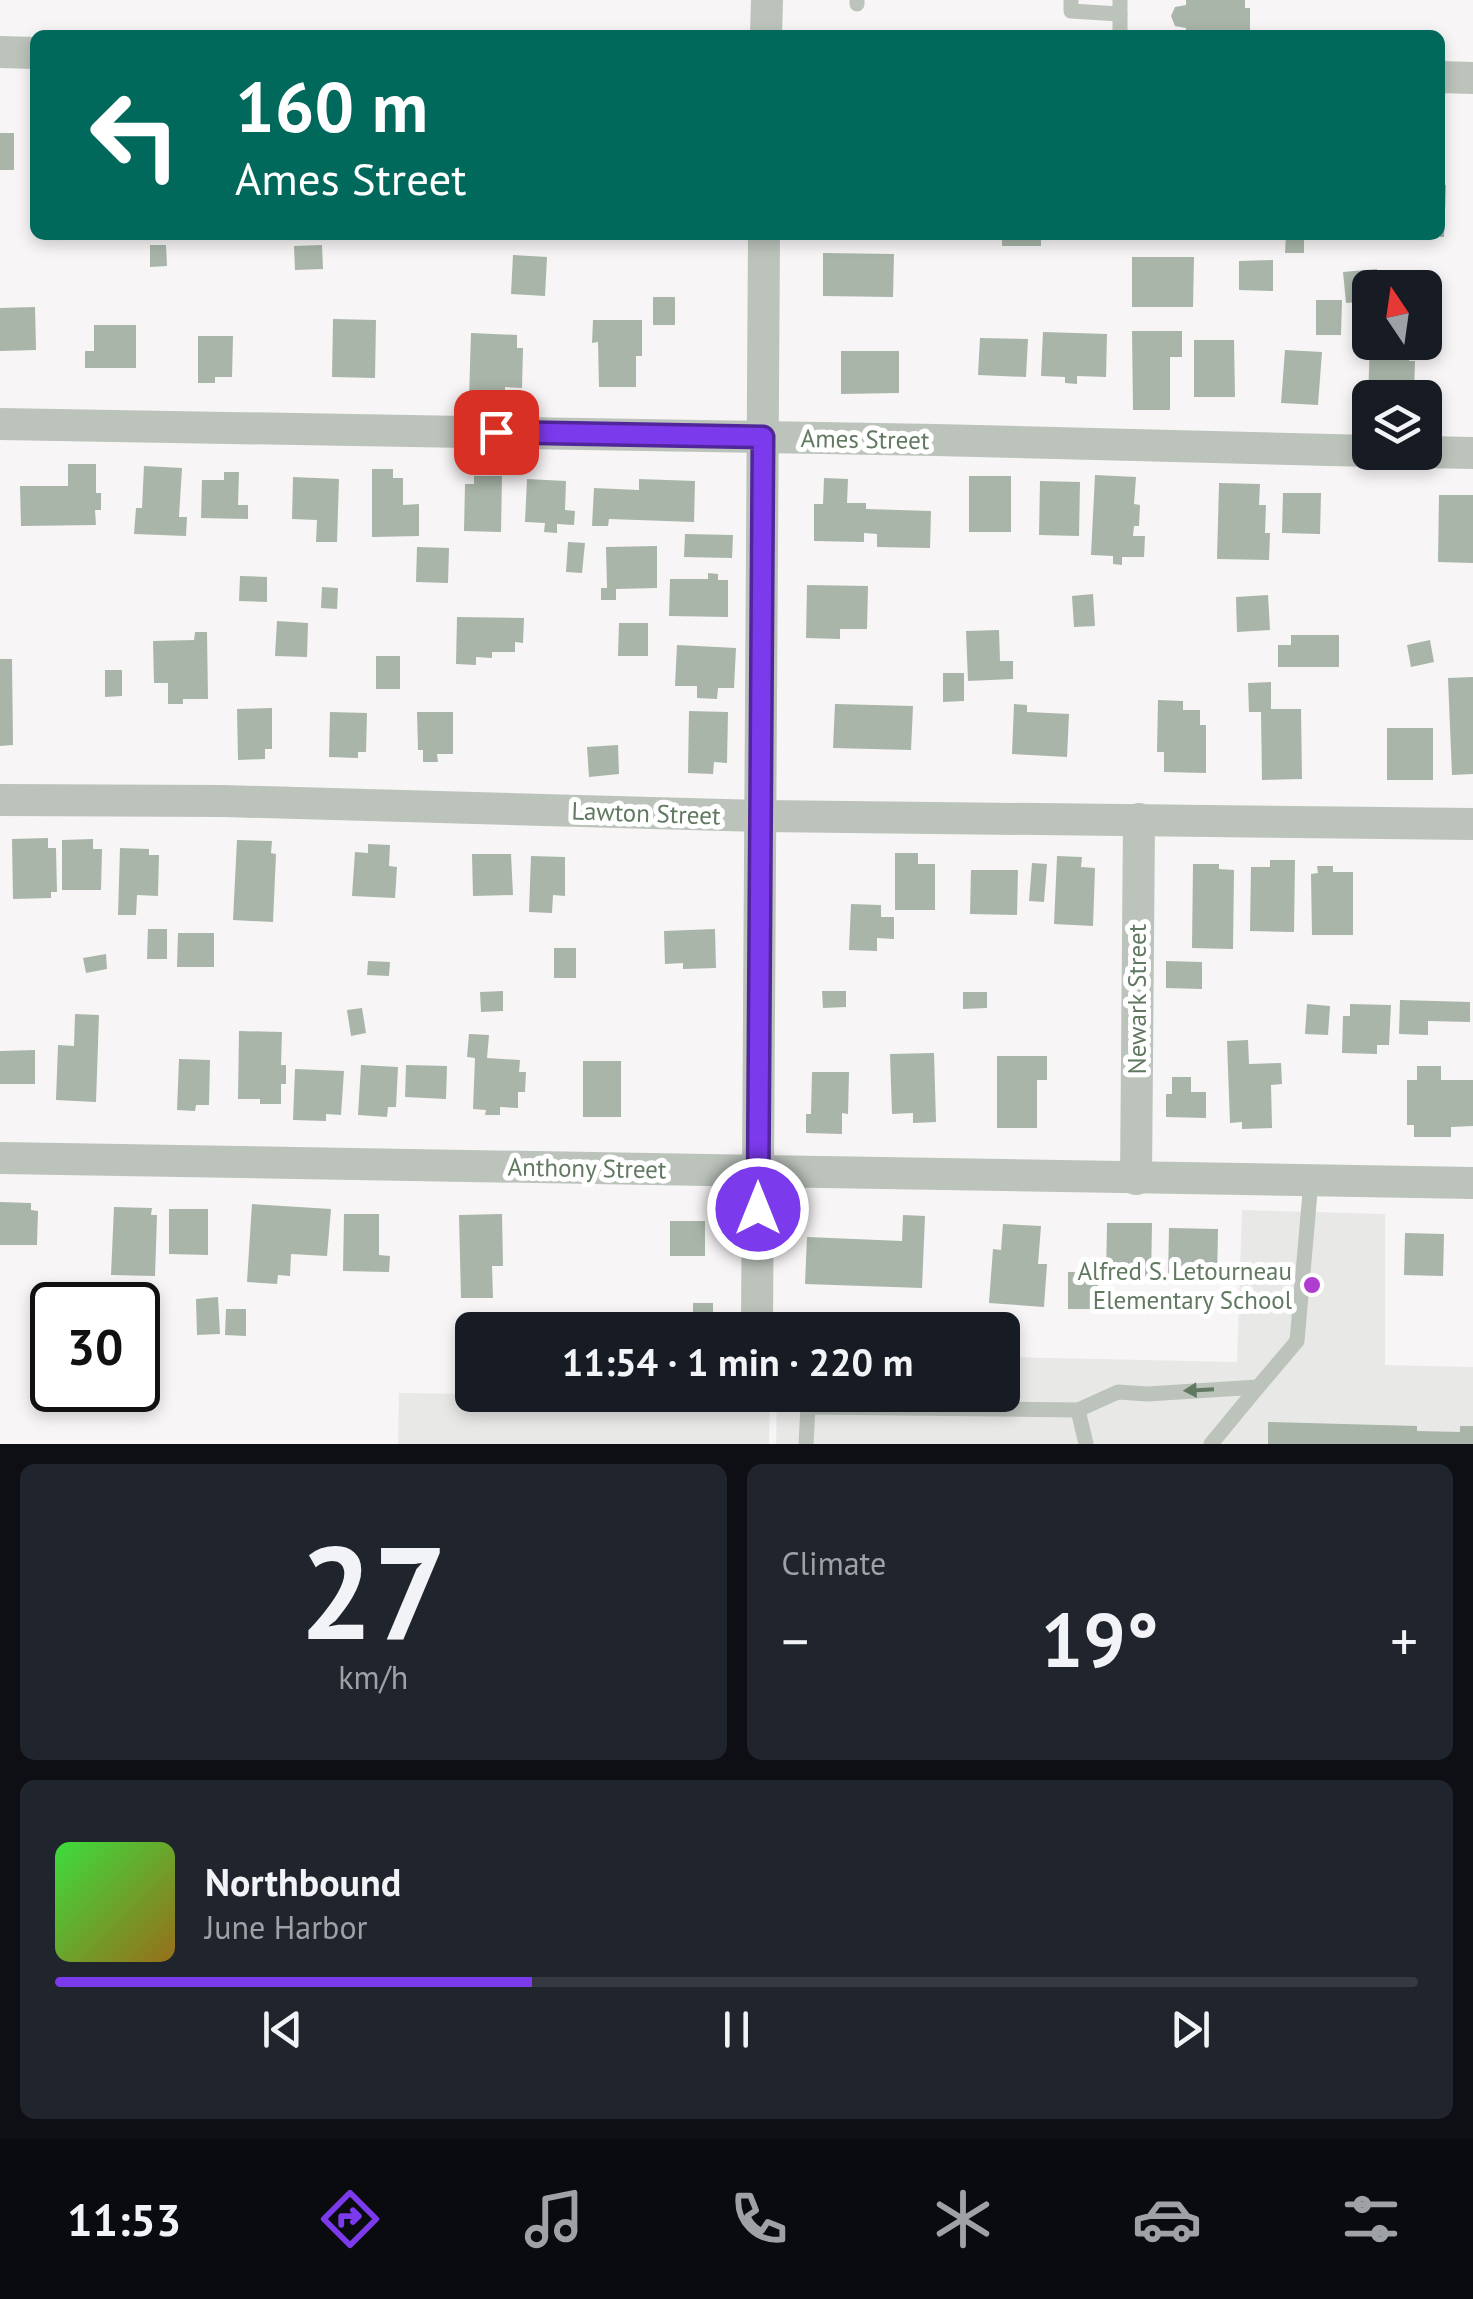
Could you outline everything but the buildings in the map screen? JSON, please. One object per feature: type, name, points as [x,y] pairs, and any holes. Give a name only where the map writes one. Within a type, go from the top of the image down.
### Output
[{"type":"street","points":[[766,30],[767,0]]},
{"type":"street","points":[[0,52],[30,53]]},
{"type":"street","points":[[1445,78],[1473,78]]},
{"type":"street","points":[[757,1312],[764,240]]},
{"type":"street","name":"Ames Street","points":[[0,424],[1352,451]]},
{"type":"street","points":[[1442,452],[1473,453]]},
{"type":"street","name":"Lawton Street","points":[[0,800],[223,801],[760,816],[1473,824]]},
{"type":"street","name":"Newark Street","points":[[1136,1178],[1139,819]]},
{"type":"street","name":"Anthony Street","points":[[0,1158],[1473,1183]]},
{"type":"lane","points":[[1071,0],[1071,12],[1120,7]]},
{"type":"lane","points":[[1211,1444],[1297,1341],[1311,1181]]},
{"type":"lane","points":[[806,1444],[808,1407],[1078,1410],[1118,1392],[1148,1394],[1258,1387]]},
{"type":"lane","points":[[1078,1410],[1086,1444]]},
{"type":"shaded area","name":"Alfred S. Letourneau Elementary School","points":[[1242,1210],[1385,1214],[1385,1365],[1473,1367],[1473,1444],[776,1444],[777,1412],[1020,1412],[1020,1357],[1237,1362]]},
{"type":"shaded area","points":[[399,1393],[455,1394],[455,1412],[770,1412],[769,1444],[398,1444]]},
{"type":"place","name":"Alfred S. Letourneau Elementary School","points":[[1312,1285]]},
{"type":"route","points":[[496,432],[763,437],[758,1209]]}]
